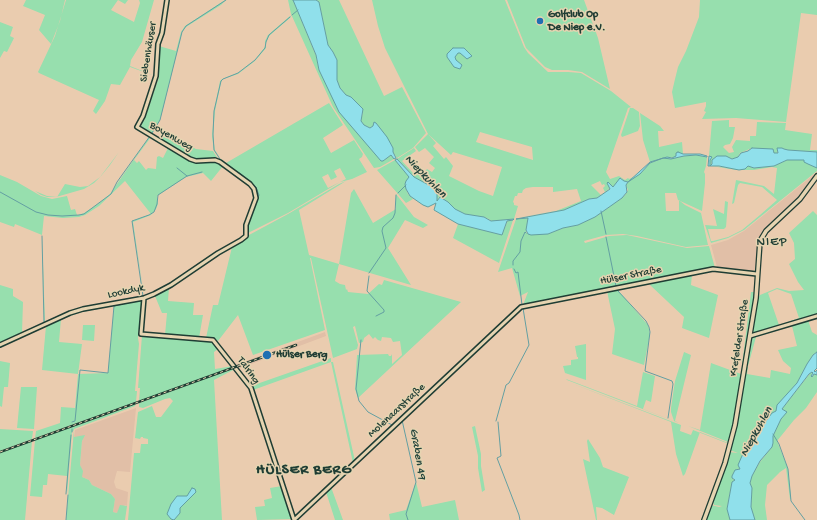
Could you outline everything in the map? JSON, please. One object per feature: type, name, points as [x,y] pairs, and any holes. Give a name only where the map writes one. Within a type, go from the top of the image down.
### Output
[{"type":"main road","name":"Krefelder Straße","points":[[704,520],[725,463],[730,443],[756,298],[760,244],[763,235],[800,199],[817,176]]},
{"type":"street","name":"Siebenhäuser","points":[[137,127],[146,111],[156,76],[158,44],[162,33],[167,0]]},
{"type":"street","name":"Boyenweg","points":[[137,127],[190,159],[196,161],[215,160],[221,163],[250,184],[255,192],[256,198],[246,225],[246,236]]},
{"type":"street","name":"Lookdyk","points":[[0,345],[70,313],[83,309],[144,298],[154,294],[171,285],[246,236]]},
{"type":"street","name":"Hülser Straße","points":[[512,315],[520,308],[525,306],[713,269],[757,274]]},
{"type":"street","name":"Talring","points":[[144,298],[141,334],[213,340],[251,388],[294,520]]},
{"type":"street","name":"Molenaarstraße","points":[[294,520],[512,315]]},
{"type":"street","points":[[750,336],[817,316]]},
{"type":"shaded area","points":[[817,172],[799,197],[759,241],[756,269],[751,272],[717,267],[711,245],[728,240],[744,231]]},
{"type":"shaded area","points":[[325,332],[326,336],[238,369],[235,365]]},
{"type":"shaded area","points":[[136,403],[35,440],[35,438]]},
{"type":"shaded area","points":[[136,408],[130,472],[117,471],[114,482],[116,488],[128,492],[127,506],[125,505],[117,513],[113,512],[115,499],[111,494],[92,485],[89,480],[82,477],[80,465],[83,438],[74,437],[75,430]]},
{"type":"green space","points":[[26,0],[65,0],[60,21],[51,44],[39,30],[45,15],[23,6]]},
{"type":"green space","points":[[66,0],[118,0],[111,10],[134,22],[140,3],[139,0],[154,0],[142,42],[131,60],[130,66],[155,76],[130,67],[120,85],[111,84],[105,101],[96,114],[93,111],[99,100],[38,72],[55,36]]},
{"type":"green space","points":[[118,0],[128,0],[125,4]]},
{"type":"green space","points":[[225,0],[221,5],[186,27],[182,32],[160,120],[152,134],[141,127],[141,122],[142,120],[144,121],[159,77],[157,76],[159,46],[176,51],[181,32],[185,26]]},
{"type":"green space","points":[[288,0],[293,0],[316,56],[319,70],[335,100],[383,161],[391,155],[394,159],[380,167],[374,168],[333,107],[291,14]]},
{"type":"green space","points":[[316,0],[339,0],[384,96],[402,87],[426,133],[413,148],[397,158],[393,152],[393,148],[376,123],[374,122],[373,126],[370,128],[364,125],[361,121],[363,112],[351,97],[346,95],[340,88],[337,80],[337,60],[328,45],[319,2]]},
{"type":"green space","points":[[372,0],[505,0],[524,47],[528,53],[548,72],[581,73],[611,91],[631,107],[628,108],[606,172],[610,179],[619,176],[625,180],[628,178],[629,179],[640,174],[650,163],[661,159],[650,162],[643,140],[640,113],[660,126],[664,131],[658,131],[659,147],[682,142],[683,154],[676,154],[676,157],[666,158],[671,159],[696,155],[707,157],[704,172],[705,183],[702,211],[678,200],[676,193],[665,193],[666,211],[679,211],[680,201],[701,213],[708,245],[686,247],[623,234],[606,235],[584,241],[585,243],[609,236],[627,235],[687,248],[709,246],[715,268],[523,305],[528,292],[520,296],[512,268],[498,272],[516,219],[528,218],[526,232],[528,234],[548,234],[563,228],[578,225],[595,217],[622,198],[628,190],[626,185],[628,182],[621,178],[613,187],[608,182],[610,188],[605,192],[603,188],[605,186],[604,184],[602,185],[600,181],[591,185],[601,195],[597,198],[589,199],[564,210],[516,218],[556,211],[581,201],[577,189],[553,192],[553,187],[526,188],[522,193],[518,193],[517,196],[515,196],[513,202],[514,205],[518,206],[514,219],[492,221],[487,218],[465,214],[455,209],[448,202],[439,197],[437,201],[436,189],[414,177],[397,159],[414,148],[416,151],[402,161],[413,173],[422,175],[427,169],[432,172],[435,168],[429,163],[434,157],[425,148],[419,152],[415,147],[428,134],[385,48]],"holes":[[[480,132],[532,147],[533,160],[476,142]],[[428,134],[451,155],[453,152],[502,167],[493,196],[479,191],[449,176],[453,166],[446,157],[444,159],[433,146],[436,143]]]},
{"type":"green space","points":[[507,0],[584,0],[598,38],[610,89],[582,72],[552,70],[545,67],[526,48]]},
{"type":"green space","points":[[700,0],[817,0],[817,15],[801,13],[786,122],[736,118],[702,119],[706,112],[704,111],[706,102],[675,108],[672,92],[675,79],[678,67],[699,17]]},
{"type":"green space","points":[[290,16],[291,17],[269,36],[266,42],[266,48],[255,61],[238,74],[223,79],[221,82],[215,111],[213,137],[215,150],[220,158],[214,150],[212,137],[214,111],[220,81],[222,79],[238,73],[255,60],[265,47],[265,41],[268,35]]},
{"type":"green space","points":[[0,22],[13,27],[10,36],[14,38],[7,52],[4,51],[0,58]]},
{"type":"green space","points":[[329,103],[343,125],[323,138],[331,153],[354,140],[363,154],[359,159],[367,172],[352,179],[340,182],[288,213],[248,233],[247,227],[255,201],[255,191],[220,158],[226,163]],"holes":[[[340,168],[346,179],[328,188],[322,177],[328,174],[331,180],[337,177],[334,171]]]},
{"type":"green space","points":[[630,108],[633,108],[639,112],[640,126],[638,131],[622,137],[621,135]]},
{"type":"green space","points":[[729,120],[729,127],[735,127],[730,144],[723,147],[729,153],[734,152],[732,147],[736,140],[750,141],[750,136],[756,136],[757,122],[786,123],[785,130],[812,134],[810,150],[817,150],[817,152],[788,150],[782,148],[777,149],[777,153],[774,153],[773,150],[752,148],[740,153],[738,157],[732,159],[726,156],[717,156],[712,161],[711,166],[708,166],[709,157],[710,159],[711,156],[709,156],[712,121]]},
{"type":"green space","points":[[162,131],[196,149],[213,151],[218,159],[195,160],[191,158],[161,139],[160,140]]},
{"type":"green space","points":[[150,136],[151,137],[134,160],[137,163],[139,161],[146,170],[148,168],[156,169],[157,157],[159,156],[163,158],[168,148],[193,161],[217,161],[223,166],[211,181],[203,173],[186,177],[157,196],[158,204],[151,215],[133,222],[144,296],[132,221],[151,214],[125,181],[99,206],[85,215],[63,218],[44,216],[42,235],[15,224],[14,227],[0,222],[0,175],[17,182],[41,196],[52,199],[67,196],[71,210],[75,209],[78,215],[98,204],[110,194]]},
{"type":"green space","points":[[119,152],[110,165],[100,177]]},
{"type":"green space","points":[[395,160],[410,177],[406,189],[408,194],[413,199],[406,203],[377,170]]},
{"type":"green space","points":[[787,160],[805,160],[804,162],[806,160],[817,161],[815,165],[812,165],[817,168],[817,171],[744,230],[728,238],[711,243],[705,225],[717,226],[713,209],[724,214],[725,201],[728,202],[726,227],[724,229],[708,229],[711,241],[728,237],[742,230],[777,200],[762,187],[740,183],[738,185],[734,203],[732,204],[736,180],[764,186],[774,194],[777,168],[772,167],[754,170],[737,170],[711,166],[740,169],[748,166],[754,168],[774,166]]},
{"type":"green space","points":[[100,177],[94,183],[84,189],[57,197],[65,184],[80,187],[88,186]]},
{"type":"green space","points":[[346,181],[299,210],[309,255],[339,264],[335,281],[345,285],[348,292],[368,294],[379,284],[382,285],[384,280],[461,302],[358,398],[355,389],[357,355],[388,354],[391,356],[392,354],[392,364],[402,355],[400,341],[393,342],[391,338],[382,337],[381,341],[375,337],[373,339],[369,334],[364,338],[363,342],[359,343],[355,326],[353,327],[358,345],[357,349],[333,358],[311,258],[325,330],[253,355],[238,315],[218,341],[206,338],[213,305],[218,305],[232,247],[249,237],[249,235]]},
{"type":"green space","points":[[354,189],[373,223],[396,209],[396,194],[414,217],[428,225],[423,228],[405,220],[388,248],[411,285],[339,264],[351,193]]},
{"type":"green space","points":[[35,191],[47,196],[56,197],[47,197]]},
{"type":"green space","points":[[813,211],[817,215],[817,315],[753,333],[752,331],[757,295],[759,297],[760,295],[777,288],[789,291],[804,290],[789,264],[795,259],[794,243],[789,233]],"holes":[[[777,289],[791,294],[799,318],[779,325],[768,293]]]},
{"type":"green space","points":[[508,220],[513,220],[499,263],[453,238],[458,224],[502,235]]},
{"type":"green space","points":[[42,236],[45,322],[69,311],[85,308],[76,310],[0,345],[0,285],[13,289],[13,296],[23,302],[22,333],[44,323]]},
{"type":"green space","points":[[692,274],[691,285],[718,295],[709,338],[682,328],[684,317],[650,285],[651,283]]},
{"type":"green space","points":[[169,288],[168,301],[194,303],[193,315],[203,315],[199,338],[165,335],[167,313],[162,313],[155,296]]},
{"type":"green space","points":[[617,289],[648,325],[650,334],[644,365],[612,354],[615,329],[607,291]]},
{"type":"green space","points":[[751,292],[754,292],[755,298],[730,441],[728,442],[688,426],[700,430],[711,363],[741,374]]},
{"type":"green space","points":[[142,300],[138,338],[139,344],[135,391],[137,391],[136,402],[35,438],[36,431],[60,423],[61,407],[75,408],[78,374],[42,370],[46,326],[0,346],[71,313]],"holes":[[[114,306],[108,373],[78,374],[82,344],[59,342],[61,319],[82,312]]]},
{"type":"green space","points":[[808,320],[812,332],[817,335],[817,352],[807,364],[797,383],[752,439],[739,467],[740,469],[734,472],[732,478],[735,481],[732,482],[727,508],[730,520],[706,520],[711,505],[719,507],[722,506],[714,505],[713,502],[729,452],[738,453],[730,450],[746,367],[748,367],[747,374],[770,378],[771,370],[790,374],[791,368],[783,361],[778,350],[797,346],[792,326],[756,337],[748,366],[746,365],[752,339],[756,336]]},
{"type":"green space","points":[[83,325],[95,325],[94,341],[82,340]]},
{"type":"green space","points":[[142,335],[211,341],[218,349],[214,352],[215,369],[233,367],[139,401],[140,388],[138,388]]},
{"type":"green space","points":[[586,344],[586,380],[565,373],[563,366],[571,365],[571,360],[578,359],[575,346]]},
{"type":"green space","points":[[684,352],[691,355],[675,421],[679,423],[567,380],[566,379],[637,406],[643,372],[655,376],[651,402],[646,400],[643,409],[674,421],[671,408],[675,381]]},
{"type":"green space","points":[[331,358],[331,362],[253,390],[251,386]]},
{"type":"green space","points":[[0,361],[10,363],[8,387],[4,387],[2,407],[0,406]]},
{"type":"green space","points":[[331,362],[333,362],[355,461],[353,463]]},
{"type":"green space","points":[[234,368],[235,369],[214,380],[222,520],[128,520],[134,453],[140,453],[141,444],[148,444],[148,439],[143,437],[140,439],[135,438],[138,412],[152,406],[156,417],[161,417],[173,401],[170,398],[165,399],[143,408],[139,407],[139,403]],"holes":[[[192,491],[196,492],[180,508],[180,513],[174,519],[171,519],[169,516],[179,497],[187,496]]]},
{"type":"green space","points":[[812,371],[812,377],[814,374],[817,375],[817,392],[806,408],[777,441],[788,469],[791,499],[786,468],[767,485],[765,505],[767,520],[755,520],[751,507],[752,488],[750,483],[752,476],[760,462],[772,447],[773,436],[786,412],[782,409]]},
{"type":"green space","points":[[568,382],[681,425],[680,431],[691,435],[693,430],[700,433],[685,474],[683,476],[676,454],[671,422]]},
{"type":"green space","points":[[21,387],[37,387],[34,429],[17,428]]},
{"type":"green space","points":[[136,403],[135,406],[72,432],[67,494],[67,476],[48,474],[47,485],[43,485],[42,497],[30,496],[35,440]]},
{"type":"green space","points":[[475,426],[481,454],[481,466],[485,490],[482,492],[478,468],[478,456],[472,427]]},
{"type":"green space","points":[[0,429],[33,431],[32,439],[0,451]]},
{"type":"green space","points":[[74,430],[74,437],[85,435],[82,441],[80,465],[83,471],[82,477],[89,480],[92,485],[111,494],[115,499],[113,512],[117,513],[120,505],[127,506],[125,520],[66,520]]},
{"type":"green space","points":[[700,432],[728,444],[700,433]]},
{"type":"green space","points":[[588,439],[600,458],[603,467],[629,477],[614,515],[602,508],[596,507],[597,520],[583,459],[590,462]]},
{"type":"green space","points":[[32,441],[25,520],[0,520],[0,452]]},
{"type":"green space","points":[[728,444],[723,468],[702,520],[721,469]]},
{"type":"green space","points":[[416,482],[422,507],[455,500],[459,520],[390,520],[389,514],[406,510]]},
{"type":"green space","points":[[282,486],[293,519],[257,520],[255,507],[265,506],[264,500],[272,498],[270,488]]},
{"type":"green space","points":[[331,487],[343,520],[335,520],[326,492]]},
{"type":"water","points":[[293,0],[316,0],[319,2],[328,45],[337,60],[337,80],[340,88],[363,109],[361,121],[364,125],[370,128],[373,126],[374,122],[376,123],[387,137],[396,158],[394,159],[391,155],[381,161],[339,112],[319,70],[316,55]]},
{"type":"water","points":[[453,48],[464,48],[472,56],[467,59],[458,53],[455,57],[456,60],[462,65],[460,69],[454,67],[447,57],[447,54]]},
{"type":"water","points":[[752,148],[773,149],[774,153],[778,153],[777,148],[817,152],[817,168],[804,162],[804,160],[787,160],[774,166],[754,168],[748,166],[745,169],[739,170],[719,166],[710,166],[712,164],[712,160],[717,156],[726,156],[732,159]]},
{"type":"water","points":[[678,152],[683,154],[700,154],[707,156],[696,155],[671,159],[663,158],[672,158],[676,156],[676,153]]},
{"type":"water","points":[[709,156],[712,157],[710,160],[710,166],[708,166]]},
{"type":"water","points":[[397,159],[414,177],[436,189],[437,201],[440,197],[455,209],[465,214],[484,217],[491,221],[514,219],[507,221],[502,235],[458,224],[434,210],[436,203],[428,207],[410,196],[405,184],[409,177],[395,160]]},
{"type":"water","points":[[661,159],[650,163],[640,174],[628,182],[650,162]]},
{"type":"water","points":[[620,178],[628,182],[626,185],[627,192],[622,198],[595,217],[578,225],[563,228],[548,234],[531,235],[528,234],[526,230],[528,218],[516,219],[564,210],[589,199],[597,198],[610,189],[607,183],[608,182],[613,187]]},
{"type":"water","points":[[817,352],[817,368],[814,371],[815,372],[817,370],[817,375],[814,374],[812,377],[812,372],[809,374],[782,409],[787,412],[781,419],[773,436],[772,447],[760,461],[752,476],[750,483],[752,488],[751,507],[755,520],[730,520],[727,509],[732,482],[735,480],[732,476],[735,470],[740,469],[738,465],[745,449],[772,413],[776,411],[777,405],[797,383],[807,364]]},
{"type":"water","points":[[192,488],[195,489],[196,492],[180,508],[180,513],[174,520],[171,519],[167,514],[171,504],[177,496],[187,496]]},
{"type":"waterway","points":[[152,133],[160,120],[182,32],[186,26],[226,0]]},
{"type":"waterway","points":[[292,15],[298,10]]},
{"type":"waterway","points":[[220,159],[214,150],[213,134],[214,111],[221,81],[238,73],[255,60],[265,48],[269,35],[290,17]]},
{"type":"waterway","points":[[0,192],[36,212],[62,216],[84,214],[111,194],[117,182],[150,136]]},
{"type":"waterway","points":[[222,161],[227,165]]},
{"type":"waterway","points":[[177,168],[187,176]]},
{"type":"waterway","points":[[231,168],[241,174],[256,187],[259,195],[248,225],[248,231]]},
{"type":"waterway","points":[[143,296],[132,221],[154,212],[158,195],[187,176],[202,172]]},
{"type":"waterway","name":"Graben 49","points":[[398,193],[406,185]]},
{"type":"waterway","name":"Graben 49","points":[[369,273],[386,248],[382,231],[383,227],[393,218],[395,213],[396,195]]},
{"type":"waterway","points":[[601,211],[606,234]]},
{"type":"waterway","points":[[513,265],[513,261],[520,252],[521,241],[525,232],[526,233]]},
{"type":"waterway","points":[[42,236],[44,322]]},
{"type":"waterway","points":[[606,237],[616,286]]},
{"type":"waterway","points":[[514,269],[516,273],[518,272],[522,305]]},
{"type":"waterway","name":"Graben 49","points":[[369,276],[367,291],[384,310],[384,312],[376,316]]},
{"type":"waterway","points":[[617,290],[646,321],[649,327],[650,332],[645,371],[672,381],[673,384],[668,418]]},
{"type":"waterway","points":[[72,422],[75,421],[80,370],[108,373],[114,306],[142,300]]},
{"type":"waterway","points":[[496,421],[506,385],[509,383],[529,345],[523,308]]},
{"type":"waterway","name":"Graben 49","points":[[361,340],[356,389],[359,401],[368,412],[392,425]]},
{"type":"waterway","name":"Graben 49","points":[[402,420],[416,482],[406,514],[408,520]]},
{"type":"waterway","points":[[498,422],[501,456],[497,458],[520,520]]},
{"type":"waterway","points":[[773,434],[779,444],[788,469],[791,501],[805,520]]},
{"type":"waterway","points":[[66,494],[71,435]]},
{"type":"waterway","points":[[66,520],[68,495]]},
{"type":"railway","points":[[0,452],[296,345]]},
{"type":"place","name":"Golfclub Op De Niep e.V.","points":[[540,21]]},
{"type":"place","name":"Hülser Berg","points":[[267,355]]},
{"type":"district","name":"NIEP","points":[[772,243]]},
{"type":"district","name":"HÜLSER BERG","points":[[304,471]]},
{"type":"water label","name":"Niepkuhlen","points":[[425,177]]},
{"type":"water label","name":"Niepkuhlen","points":[[757,432]]}]
